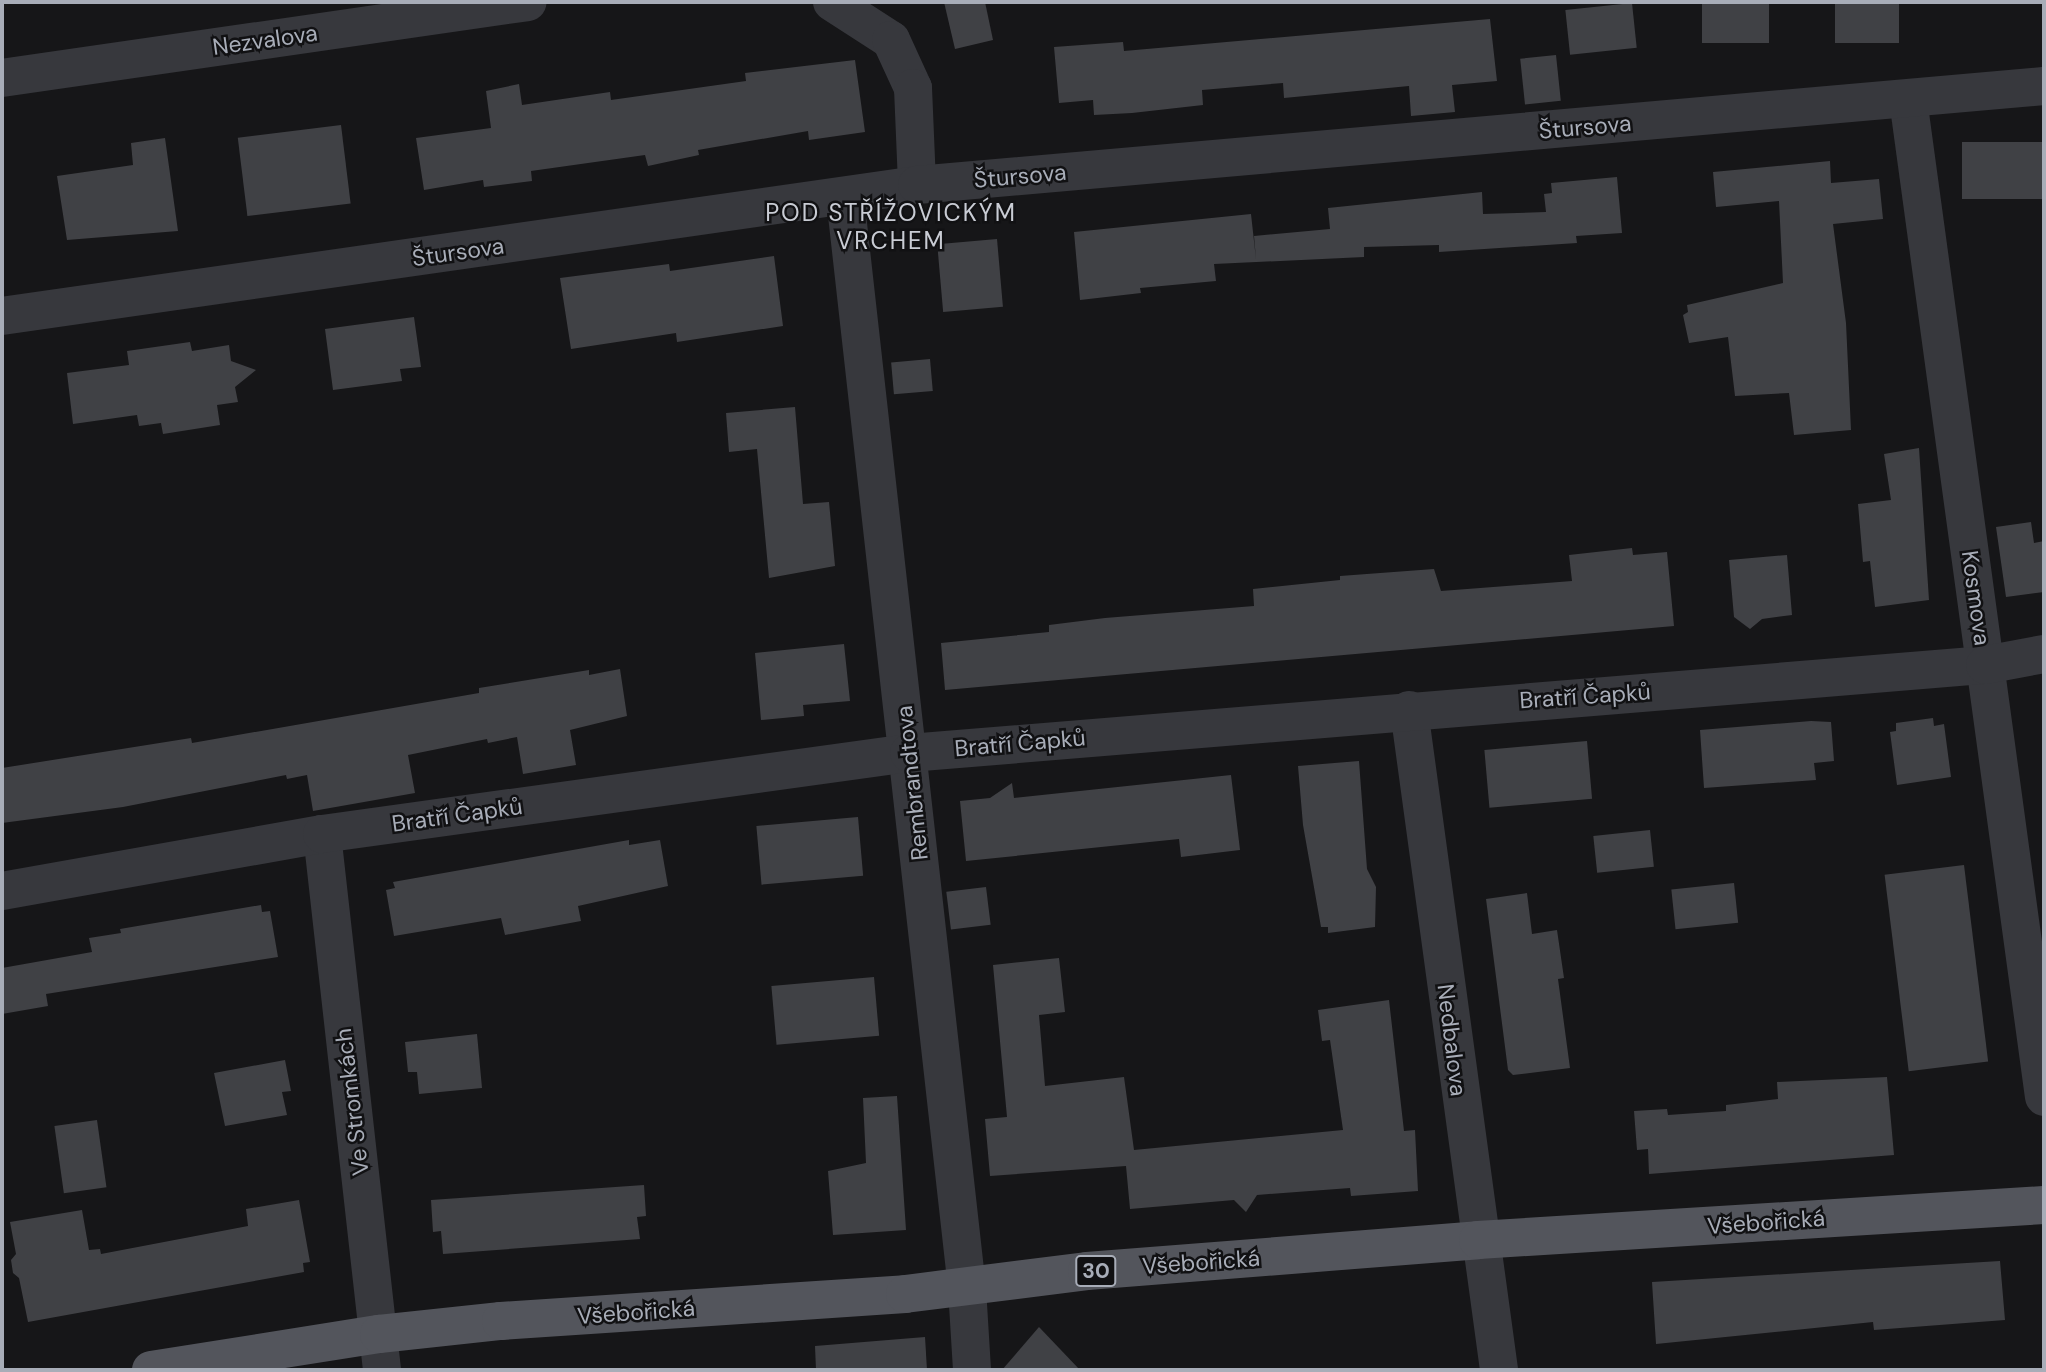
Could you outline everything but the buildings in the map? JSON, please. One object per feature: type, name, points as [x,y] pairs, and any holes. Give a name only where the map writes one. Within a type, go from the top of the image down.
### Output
[{"type":"main road","name":"Všebořická","points":[[151,1370],[380,1352],[501,1321],[967,1288],[1087,1271],[1478,1240],[2044,1205]]},
{"type":"street","name":"Nezvalova","points":[[2,78],[528,2]]},
{"type":"street","points":[[832,2],[891,40],[897,52],[913,88],[917,184]]},
{"type":"street","name":"Štursova","points":[[2,316],[845,197],[917,184],[2044,86]]},
{"type":"street","name":"Kosmova","points":[[1908,99],[2044,1097]]},
{"type":"street","name":"Rembrandtova","points":[[845,197],[967,1288],[972,1370]]},
{"type":"street","name":"Bratří Čapků","points":[[2,891],[322,834],[909,753],[1409,710],[1985,665],[2044,654]]},
{"type":"street","name":"Nedbalova","points":[[1409,710],[1478,1240],[1499,1370]]},
{"type":"street","name":"Ve Stromkách","points":[[322,834],[380,1352]]},
{"type":"district","name":"POD STŘÍŽOVICKÝM VRCHEM","points":[[891,227]]}]
